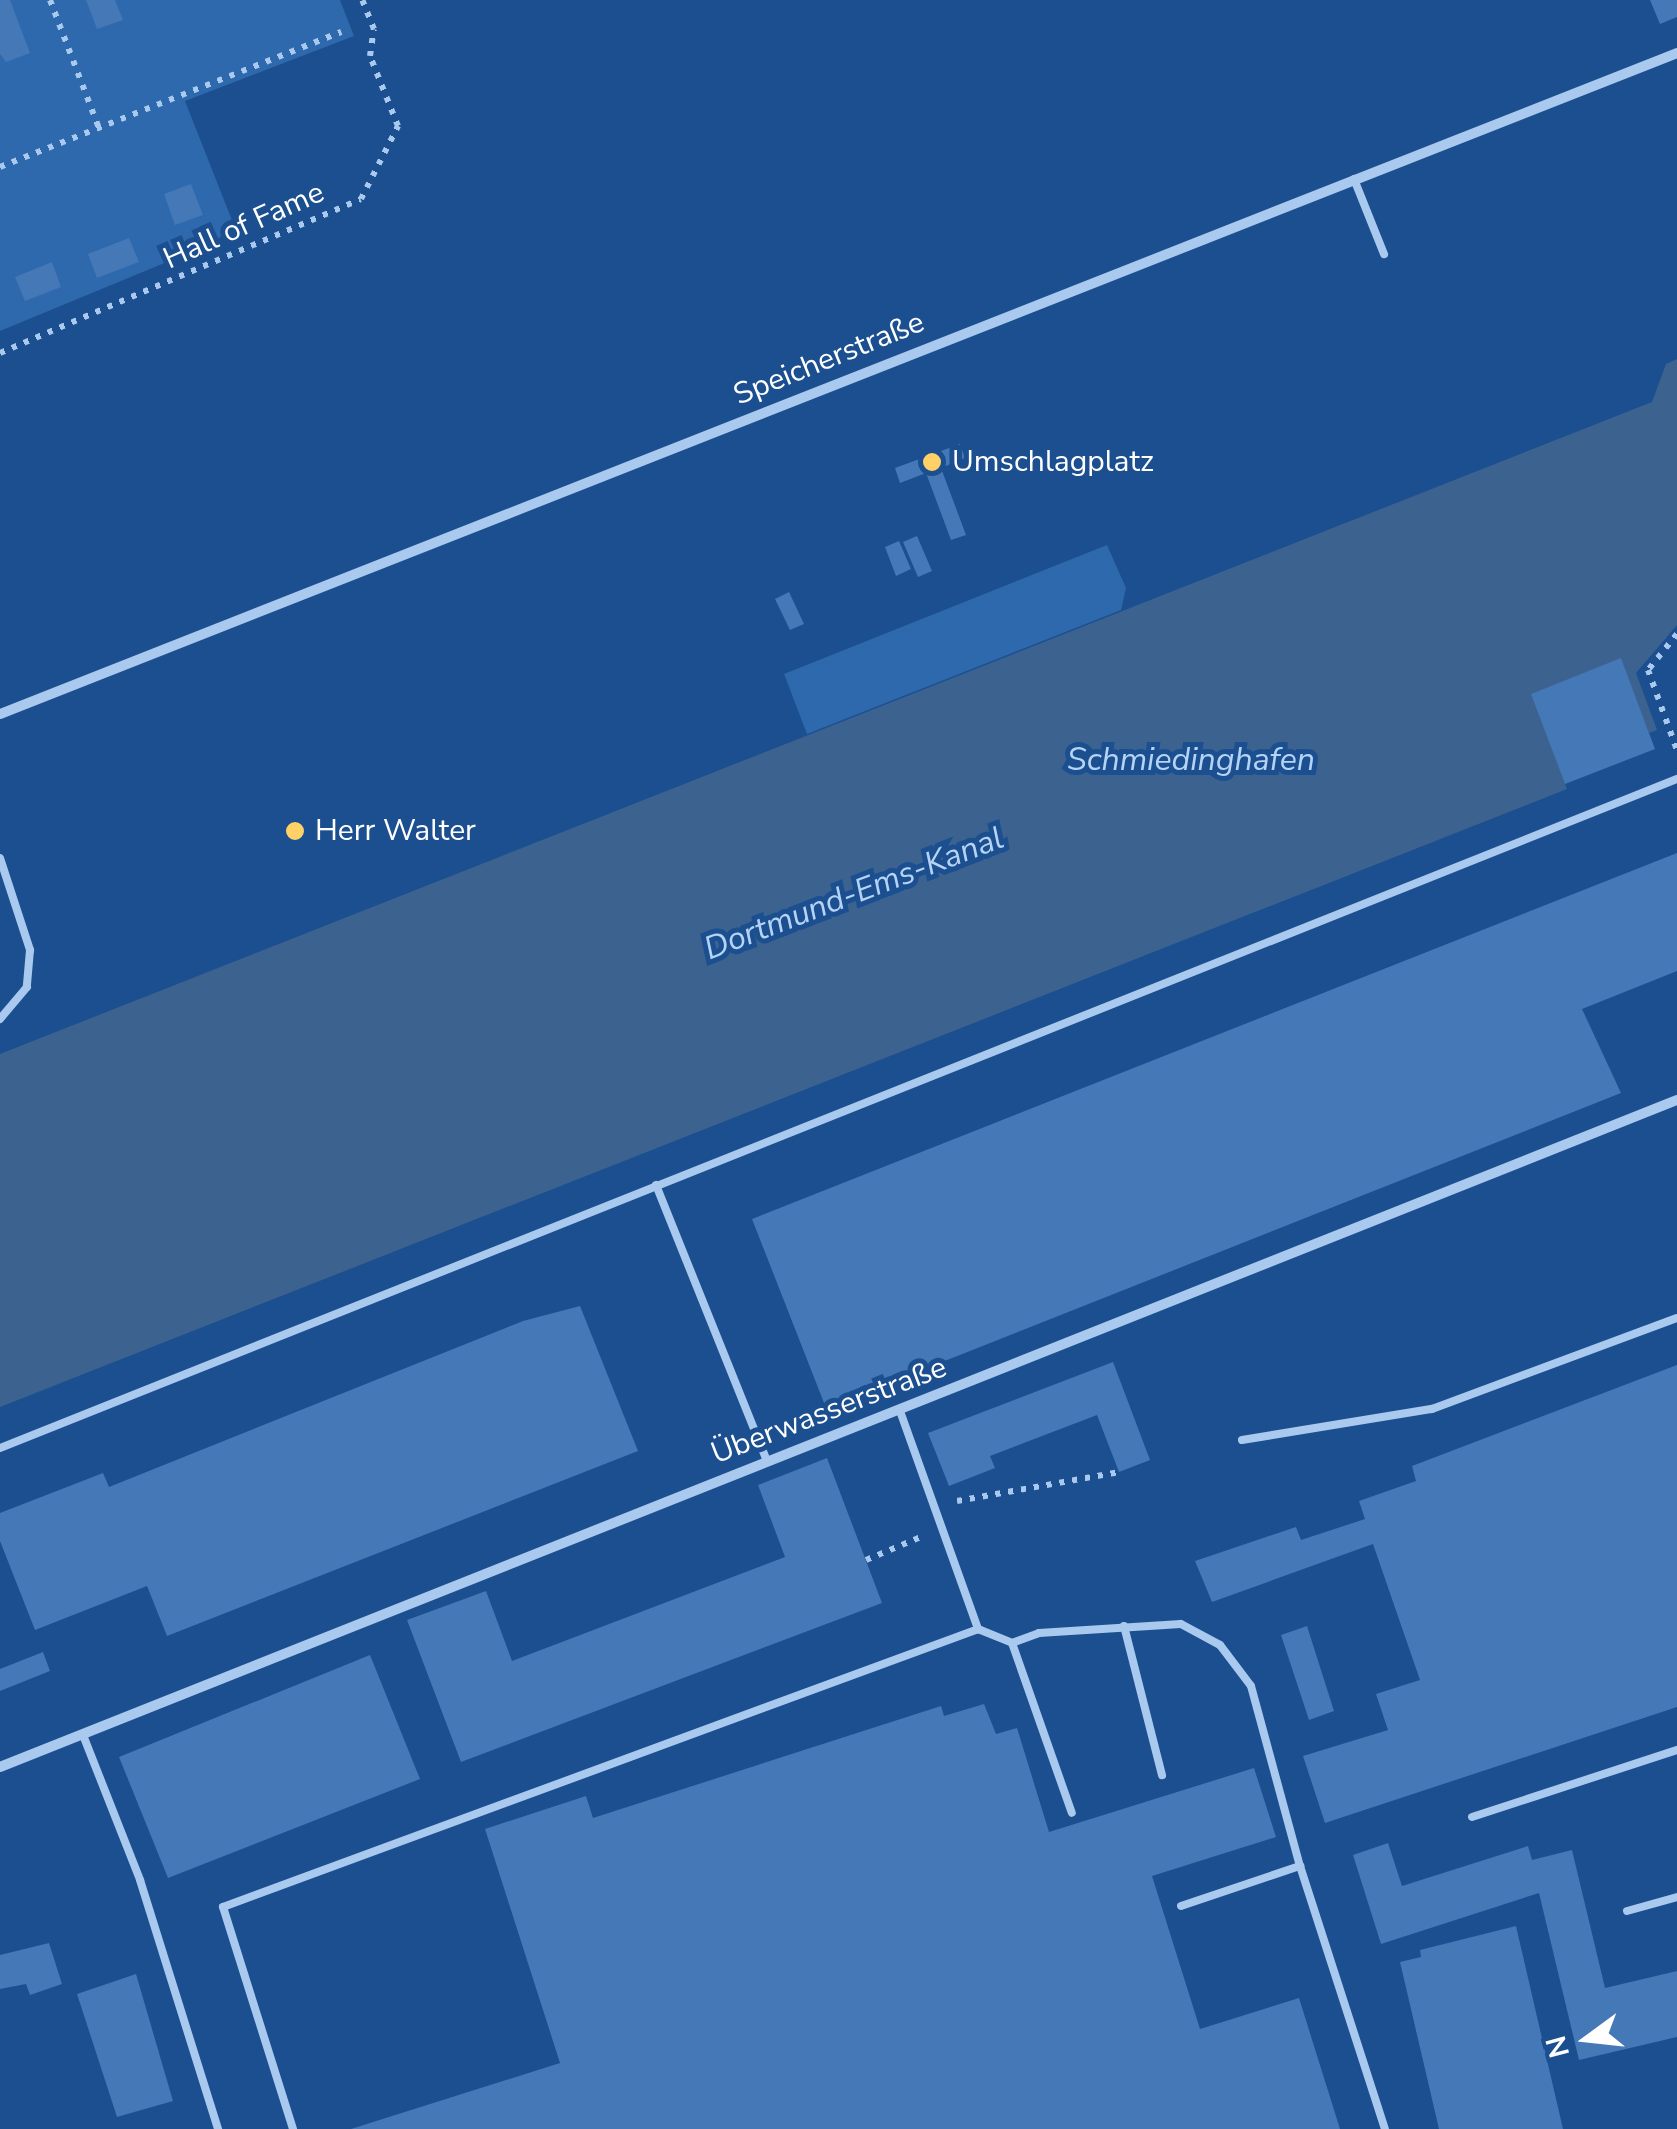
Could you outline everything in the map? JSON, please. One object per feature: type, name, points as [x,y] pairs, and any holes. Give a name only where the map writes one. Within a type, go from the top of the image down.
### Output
[{"type":"street","name":"Speicherstraße","points":[[0,714],[1677,53]]},
{"type":"street","name":"Überwasserstraße","points":[[0,1767],[1677,1100]]},
{"type":"lane","points":[[1354,180],[1384,254]]},
{"type":"lane","points":[[0,1448],[1677,779]]},
{"type":"lane","points":[[0,858],[30,950],[27,986],[0,1018]]},
{"type":"lane","points":[[656,1185],[767,1462]]},
{"type":"lane","points":[[1242,1440],[1432,1409],[1677,1318]]},
{"type":"lane","points":[[900,1411],[978,1629]]},
{"type":"lane","points":[[293,2129],[222,1907],[978,1629],[1012,1642],[1038,1633],[1181,1624],[1220,1645],[1251,1686],[1300,1866],[1385,2129]]},
{"type":"lane","points":[[1124,1626],[1162,1775]]},
{"type":"lane","points":[[1012,1642],[1072,1813]]},
{"type":"lane","points":[[82,1734],[140,1880],[218,2129]]},
{"type":"lane","points":[[1472,1817],[1677,1750]]},
{"type":"lane","points":[[1182,1906],[1300,1866]]},
{"type":"lane","points":[[1627,1910],[1677,1897]]},
{"type":"path","points":[[50,0],[99,128]]},
{"type":"path","name":"Hall of Fame","points":[[0,353],[361,199],[398,126],[370,56],[374,29],[362,0]]},
{"type":"path","points":[[0,167],[341,32]]},
{"type":"path","points":[[1677,634],[1648,670],[1677,750]]},
{"type":"path","points":[[957,1501],[1119,1472]]},
{"type":"path","points":[[866,1560],[922,1539],[919,1528]]},
{"type":"shaded area","points":[[0,0],[340,0],[354,36],[185,101],[237,233],[0,331]]},
{"type":"shaded area","points":[[1107,545],[1126,588],[1121,610],[807,734],[784,674]]},
{"type":"water","name":"Schmiedinghafen","points":[[1677,359],[1677,625],[1636,673],[1657,730],[1649,733],[1621,659],[1532,694],[1567,789],[0,1407],[0,1054],[1652,402],[1666,364]]},
{"type":"building","points":[[0,0],[10,0],[30,53],[6,62],[0,54]]},
{"type":"building","points":[[86,0],[115,0],[123,20],[97,29]]},
{"type":"building","points":[[1650,0],[1677,0],[1677,17],[1660,24]]},
{"type":"building","points":[[191,184],[203,215],[175,225],[164,194]]},
{"type":"building","points":[[129,238],[139,262],[97,278],[88,254]]},
{"type":"building","points":[[52,262],[61,287],[25,301],[15,277]]},
{"type":"building","points":[[960,444],[965,458],[941,468],[966,535],[951,540],[926,473],[900,483],[895,468]]},
{"type":"building","points":[[917,536],[932,571],[918,577],[903,542]]},
{"type":"building","points":[[899,541],[911,569],[896,576],[885,547]]},
{"type":"building","points":[[789,592],[804,624],[790,630],[775,599]]},
{"type":"building","points":[[1621,658],[1655,749],[1565,784],[1531,694]]},
{"type":"building","points":[[1677,853],[1677,971],[1582,1009],[1621,1093],[826,1408],[752,1219]]},
{"type":"building","points":[[580,1306],[638,1451],[167,1636],[147,1586],[35,1630],[0,1541],[0,1513],[103,1473],[109,1487],[523,1321]]},
{"type":"building","points":[[1113,1362],[1150,1460],[1119,1472],[1097,1415],[990,1456],[995,1468],[949,1486],[928,1433]]},
{"type":"building","points":[[1677,1365],[1677,1707],[1325,1823],[1303,1756],[1388,1730],[1376,1694],[1420,1680],[1373,1544],[1212,1602],[1195,1561],[1296,1527],[1301,1540],[1365,1519],[1359,1501],[1416,1481],[1412,1466]]},
{"type":"building","points":[[827,1458],[882,1603],[461,1762],[407,1620],[486,1591],[512,1661],[785,1557],[758,1485]]},
{"type":"building","points":[[1307,1626],[1334,1711],[1309,1720],[1281,1635]]},
{"type":"building","points":[[43,1652],[50,1671],[0,1691],[0,1669]]},
{"type":"building","points":[[370,1655],[420,1779],[168,1878],[119,1757]]},
{"type":"building","points":[[984,1704],[996,1734],[1017,1728],[1049,1832],[1254,1768],[1276,1837],[1152,1876],[1200,2029],[1299,1998],[1340,2129],[351,2129],[560,2063],[485,1829],[586,1796],[593,1818],[941,1706],[944,1716]]},
{"type":"building","points":[[1388,1843],[1402,1886],[1528,1846],[1532,1860],[1572,1850],[1605,1988],[1677,1971],[1677,2037],[1579,2060],[1539,1893],[1381,1944],[1353,1855]]},
{"type":"building","points":[[1516,1926],[1563,2129],[1439,2129],[1400,1962],[1421,1957],[1420,1950]]},
{"type":"building","points":[[49,1943],[62,1984],[30,1995],[26,1984],[0,1989],[0,1955]]},
{"type":"building","points":[[136,1974],[173,2101],[117,2117],[77,1994]]},
{"type":"place","name":"Umschlagplatz","points":[[932,462]]},
{"type":"place","name":"Herr Walter","points":[[295,831]]},
{"type":"water label","name":"Dortmund-Ems-Kanal","points":[[854,894]]}]
